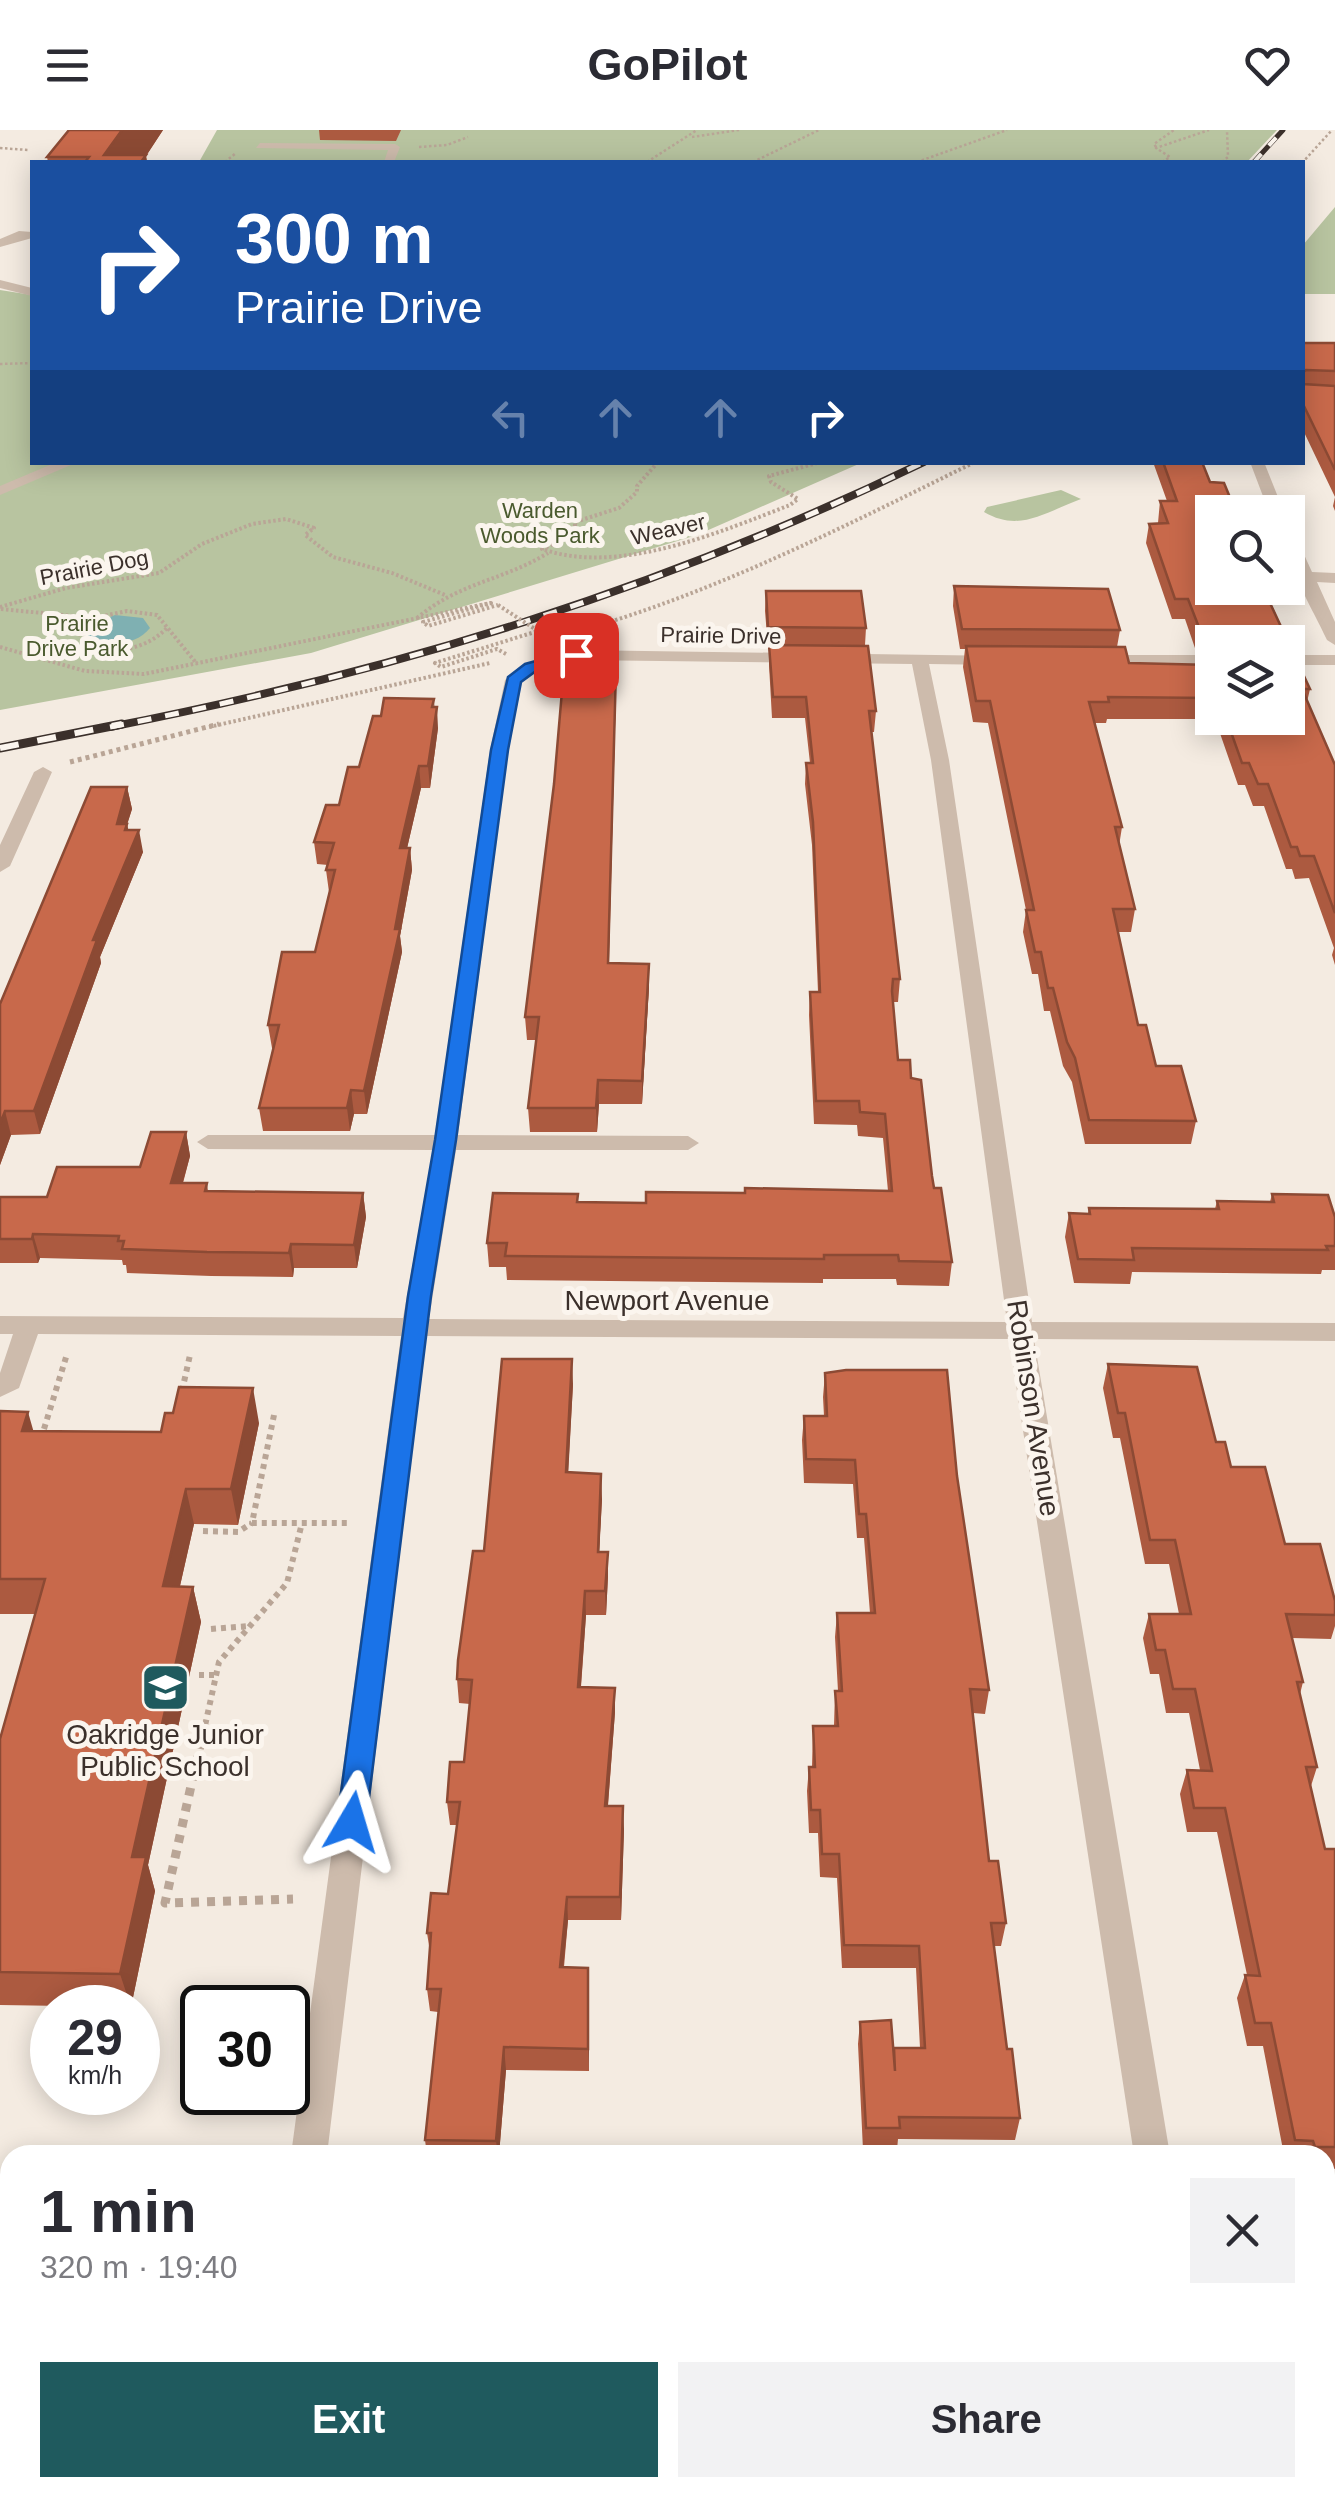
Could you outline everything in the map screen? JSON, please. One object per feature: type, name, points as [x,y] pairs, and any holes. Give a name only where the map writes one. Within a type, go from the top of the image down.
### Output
[{"type":"street","points":[[253,160],[268,130]]},
{"type":"street","points":[[260,146],[395,147],[390,160]]},
{"type":"street","points":[[0,244],[19,235],[30,235]]},
{"type":"street","points":[[0,244],[7,248],[30,247]]},
{"type":"street","points":[[0,284],[30,292]]},
{"type":"street","points":[[0,490],[63,465]]},
{"type":"street","points":[[1258,465],[1270,495]]},
{"type":"street","points":[[1305,577],[1335,578]]},
{"type":"street","points":[[1305,579],[1335,640]]},
{"type":"street","name":"Prairie Drive","points":[[446,1140],[500,750],[514,680],[530,668],[576,655],[1017,660]]},
{"type":"street","name":"Robinson Avenue","points":[[920,660],[940,760],[1020,1328],[1150,2145]]},
{"type":"street","points":[[1076,660],[1195,660]]},
{"type":"street","points":[[1305,660],[1335,660]]},
{"type":"street","points":[[0,866],[42,772]]},
{"type":"street","points":[[310,2145],[416,1328],[446,1140]]},
{"type":"street","points":[[208,1142],[688,1142]]},
{"type":"street","name":"Newport Avenue","points":[[0,1325],[1335,1332]]},
{"type":"street","points":[[0,1388],[10,1382],[28,1325]]},
{"type":"path","points":[[690,138],[697,130]]},
{"type":"path","points":[[650,160],[670,145],[690,138],[739,130]]},
{"type":"path","points":[[757,160],[819,130]]},
{"type":"path","points":[[923,160],[1007,130]]},
{"type":"path","points":[[1166,160],[1170,158],[1154,144],[1174,130]]},
{"type":"path","points":[[1156,148],[1208,130]]},
{"type":"path","points":[[1224,160],[1228,157],[1226,130]]},
{"type":"path","points":[[1305,160],[1332,130]]},
{"type":"path","points":[[412,147],[447,145],[468,138]]},
{"type":"path","points":[[0,141],[11,150]]},
{"type":"path","points":[[0,148],[28,150]]},
{"type":"path","points":[[0,364],[30,363]]},
{"type":"path","name":"Weaver","points":[[656,465],[629,500],[618,508],[575,522],[574,535],[542,549],[548,553],[633,554],[652,547],[701,540],[790,505],[798,498],[771,482],[768,476],[809,465]]},
{"type":"path","points":[[582,630],[636,614],[840,529],[969,465]]},
{"type":"path","name":"Prairie Dog","points":[[0,608],[72,586],[162,572],[176,566],[188,552],[214,540],[256,522],[286,518],[314,528],[305,536],[308,541],[334,558],[393,573],[445,595]]},
{"type":"path","points":[[416,619],[445,595],[525,567],[548,553]]},
{"type":"path","points":[[0,647],[108,675],[144,674],[491,603],[423,622],[428,626],[498,605],[538,631],[435,663],[441,667],[497,649],[503,652]]},
{"type":"path","points":[[0,608],[94,618],[127,611],[157,615],[197,664]]},
{"type":"path","points":[[94,618],[79,634],[86,643],[107,650],[146,643],[169,626]]},
{"type":"path","points":[[42,772],[92,754],[492,662]]},
{"type":"path","points":[[44,1429],[76,1326]]},
{"type":"path","points":[[180,1399],[197,1327]]},
{"type":"path","points":[[252,1523],[274,1415]]},
{"type":"path","points":[[202,1531],[238,1532],[252,1523],[352,1523]]},
{"type":"path","points":[[293,1899],[165,1904],[220,1662],[288,1583],[302,1523]]},
{"type":"path","points":[[211,1629],[250,1626]]},
{"type":"path","points":[[199,1675],[216,1675]]},
{"type":"green space","points":[[217,130],[1277,130],[1249,160],[200,160]]},
{"type":"green space","points":[[1335,207],[1335,294],[1305,294],[1305,243]]},
{"type":"green space","name":"Warden Woods Park","points":[[0,290],[30,295],[30,465],[856,465],[697,535],[311,653],[0,710]]},
{"type":"green space","points":[[1061,490],[1081,499],[1021,521],[984,512],[987,507]]},
{"type":"water","points":[[115,615],[143,618],[150,628],[137,639],[120,643],[102,642],[86,635],[86,627]]},
{"type":"building","points":[[69,130],[122,130],[104,155],[146,155],[142,160],[47,157]]},
{"type":"building","points":[[1305,343],[1335,343],[1335,371],[1306,370]]},
{"type":"building","points":[[1305,384],[1335,386],[1335,470],[1305,408]]},
{"type":"building","points":[[1164,465],[1203,465],[1210,482],[1224,483],[1229,495],[1195,495],[1195,605],[1271,605],[1280,625],[1198,625],[1188,599],[1175,599],[1149,524],[1168,523],[1160,501],[1177,501]]},
{"type":"building","points":[[954,586],[1108,589],[1120,630],[962,629]]},
{"type":"building","points":[[766,591],[861,591],[866,628],[768,627]]},
{"type":"building","points":[[769,645],[868,646],[876,711],[869,711],[900,979],[893,979],[892,991],[898,1060],[910,1060],[911,1078],[921,1080],[934,1188],[941,1188],[952,1262],[899,1261],[898,1255],[824,1255],[824,1259],[505,1256],[507,1243],[487,1243],[493,1193],[578,1194],[577,1202],[646,1203],[646,1192],[745,1193],[745,1188],[892,1191],[885,1114],[860,1112],[859,1101],[816,1101],[810,992],[820,992],[813,822],[806,763],[813,763],[806,697],[773,697]]},
{"type":"building","points":[[966,646],[1125,647],[1129,663],[1195,665],[1195,698],[1108,697],[1109,702],[1089,702],[1122,827],[1115,827],[1135,909],[1113,909],[1138,1025],[1146,1025],[1156,1066],[1181,1066],[1196,1121],[1089,1120],[1053,988],[1048,988],[1041,952],[1035,952],[1026,910],[1034,910],[990,701],[976,701]]},
{"type":"building","points":[[564,668],[616,669],[608,963],[649,964],[642,1081],[598,1080],[596,1108],[528,1108],[539,1017],[525,1017]]},
{"type":"building","points":[[1305,696],[1335,765],[1335,913],[1314,856],[1300,856],[1297,847],[1291,847],[1268,784],[1258,784],[1249,763],[1242,763],[1232,735],[1305,735]]},
{"type":"building","points":[[384,698],[434,699],[432,707],[437,707],[428,766],[419,766],[400,848],[410,848],[395,929],[400,929],[364,1091],[351,1090],[347,1108],[259,1108],[279,1025],[268,1025],[282,952],[315,952],[335,870],[326,870],[334,843],[314,842],[326,805],[339,805],[348,767],[359,767],[373,716],[381,716]]},
{"type":"building","points":[[91,787],[127,787],[117,824],[127,824],[125,830],[139,830],[93,940],[97,940],[34,1111],[5,1111],[0,1124],[0,1004]]},
{"type":"building","points":[[151,1132],[186,1132],[171,1183],[207,1183],[205,1191],[363,1193],[354,1245],[291,1244],[289,1253],[207,1252],[122,1249],[124,1241],[118,1241],[119,1236],[33,1234],[32,1239],[0,1239],[0,1197],[47,1197],[57,1167],[140,1167]]},
{"type":"building","points":[[1272,1194],[1328,1195],[1335,1217],[1335,1246],[1326,1246],[1328,1250],[1132,1248],[1134,1260],[1078,1259],[1069,1213],[1090,1214],[1089,1208],[1219,1209],[1217,1201],[1274,1202]]},
{"type":"building","points":[[502,1359],[572,1359],[566,1472],[601,1474],[598,1552],[608,1552],[605,1591],[585,1591],[578,1687],[615,1688],[605,1806],[623,1806],[620,1897],[567,1897],[560,1967],[588,1968],[588,2049],[504,2047],[496,2141],[425,2140],[441,1989],[427,1989],[431,1933],[427,1933],[431,1893],[448,1894],[460,1802],[447,1802],[450,1762],[464,1762],[472,1680],[457,1679],[458,1660],[473,1551],[484,1551]]},
{"type":"building","points":[[1108,1364],[1197,1367],[1216,1442],[1225,1442],[1231,1467],[1265,1467],[1285,1544],[1320,1544],[1335,1615],[1286,1614],[1303,1682],[1297,1682],[1317,1767],[1306,1767],[1325,1849],[1335,1849],[1335,2145],[1295,2140],[1271,2023],[1255,2023],[1245,1975],[1260,1976],[1225,1808],[1194,1808],[1187,1770],[1212,1771],[1195,1689],[1173,1689],[1165,1650],[1156,1650],[1149,1614],[1191,1614],[1175,1540],[1150,1540],[1125,1413],[1118,1413]]},
{"type":"building","points":[[947,1370],[957,1476],[989,1690],[970,1689],[989,1861],[998,1861],[1006,1923],[991,1923],[1020,2118],[899,2117],[900,2128],[866,2128],[860,2022],[891,2020],[895,2071],[894,2048],[925,2048],[919,1946],[844,1945],[839,1854],[822,1854],[820,1810],[811,1810],[809,1767],[815,1767],[813,1726],[838,1726],[835,1691],[842,1691],[837,1613],[875,1613],[866,1514],[859,1514],[855,1460],[806,1459],[804,1416],[827,1416],[825,1373]]},
{"type":"building","points":[[179,1387],[253,1388],[231,1489],[186,1489],[163,1586],[193,1587],[132,1857],[146,1857],[120,1974],[0,1972],[0,1739],[45,1579],[0,1579],[0,1411],[28,1412],[22,1431],[161,1432],[165,1413],[173,1413]]},
{"type":"railway","points":[[1256,160],[1283,130]]},
{"type":"railway","points":[[110,727],[321,680],[526,622],[726,550],[918,465]]},
{"type":"railway","points":[[0,748],[122,724]]},
{"type":"place","name":"Oakridge Junior Public School","points":[[165,1687]]},
{"type":"route","points":[[352,1822],[419,1296],[446,1140],[500,750],[514,680],[530,668],[576,655]]},
{"type":"park label","name":"Prairie Drive Park","points":[[77,636]]}]
